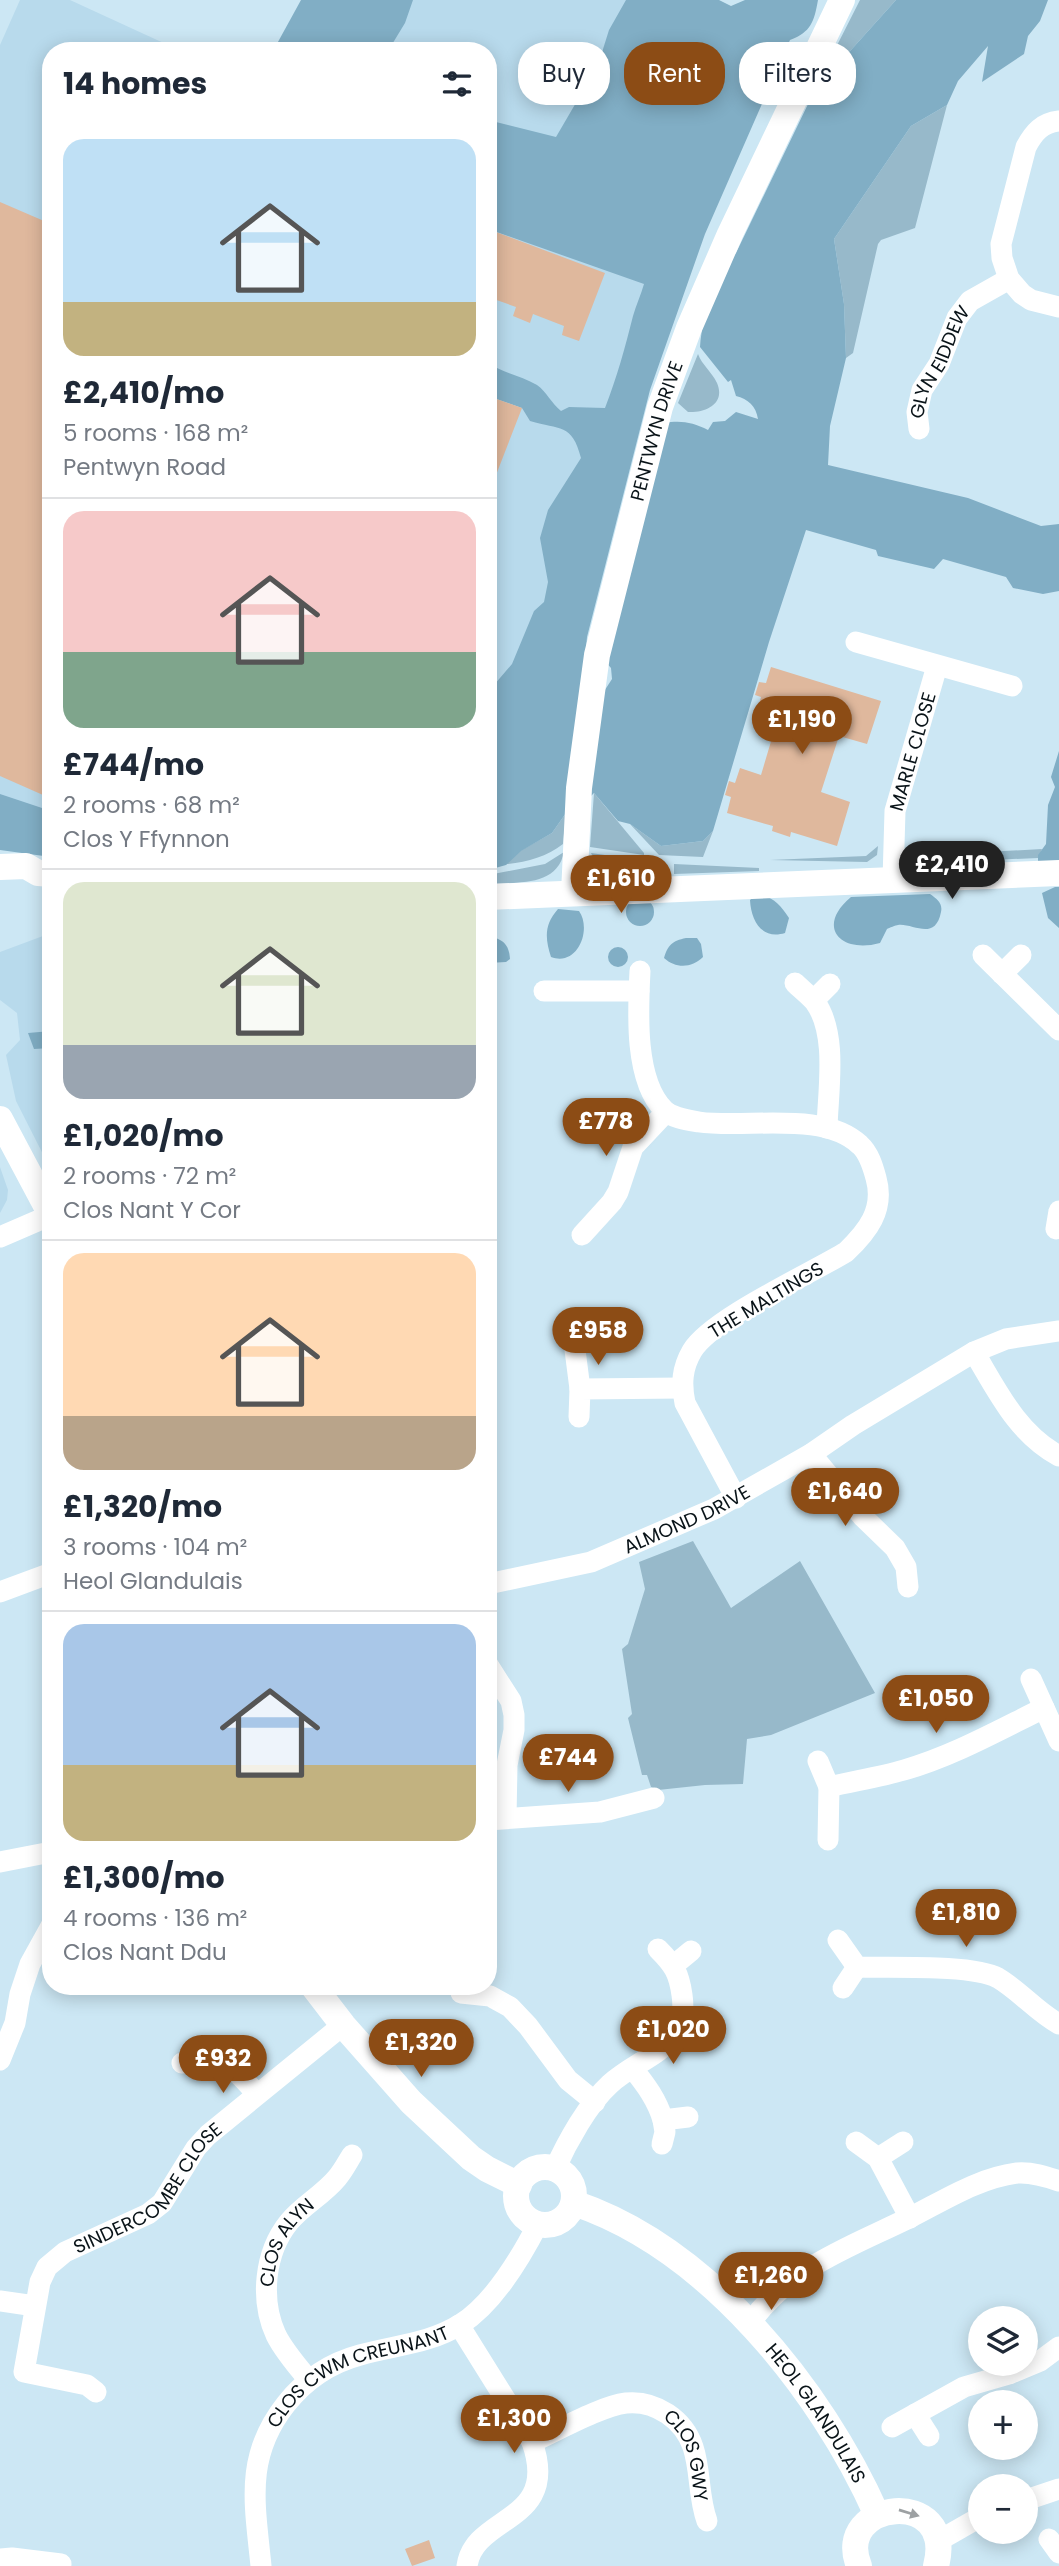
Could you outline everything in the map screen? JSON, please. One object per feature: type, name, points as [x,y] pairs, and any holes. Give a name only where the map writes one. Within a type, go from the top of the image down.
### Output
[{"type":"street","name":"PENTWYN DRIVE","points":[[574,893],[579,788],[597,655],[660,407],[689,328],[725,245],[842,0]]},
{"type":"street","points":[[1059,121],[1041,126],[1026,147],[1001,244],[1009,279],[1022,295],[1059,307]]},
{"type":"street","name":"GLYN EIDDEW","points":[[919,429],[917,412],[922,390],[939,364],[957,318],[971,301],[1009,279]]},
{"type":"street","name":"MARLE CLOSE","points":[[856,642],[1012,686]]},
{"type":"street","name":"MARLE CLOSE","points":[[893,880],[895,811],[937,666]]},
{"type":"street","points":[[0,867],[26,866],[42,873]]},
{"type":"street","points":[[497,897],[1059,873]]},
{"type":"street","points":[[0,885],[42,874]]},
{"type":"street","points":[[983,955],[1059,1030]]},
{"type":"street","points":[[1002,974],[1021,955]]},
{"type":"street","points":[[544,990],[639,981],[645,1080],[651,1094],[666,1112],[633,1147],[612,1202],[582,1234]]},
{"type":"street","points":[[794,982],[814,1000],[827,1025],[827,1128]]},
{"type":"street","points":[[814,1000],[830,984]]},
{"type":"street","name":"THE MALTINGS","points":[[666,1112],[678,1118],[708,1123],[810,1125],[827,1128],[845,1135],[861,1146],[872,1164],[878,1185],[874,1220],[864,1235],[846,1252],[704,1336],[687,1360],[681,1388]]},
{"type":"street","points":[[0,1119],[42,1198]]},
{"type":"street","points":[[0,1237],[42,1219]]},
{"type":"street","name":"ALMOND DRIVE","points":[[497,1582],[591,1562],[736,1498],[974,1352],[1006,1339],[1059,1331]]},
{"type":"street","points":[[575,1350],[580,1390],[579,1417]]},
{"type":"street","points":[[974,1352],[1012,1417],[1030,1436],[1059,1456]]},
{"type":"street","points":[[580,1390],[681,1388],[688,1414],[736,1498]]},
{"type":"street","points":[[811,1454],[863,1517],[895,1548],[906,1567],[908,1587]]},
{"type":"street","points":[[0,1592],[42,1576]]},
{"type":"street","points":[[497,1679],[511,1701],[514,1715],[514,1730],[497,1819],[600,1812],[654,1798]]},
{"type":"street","points":[[1031,1679],[1059,1741]]},
{"type":"street","points":[[829,1787],[906,1769],[966,1745],[1044,1708]]},
{"type":"street","points":[[818,1761],[829,1787],[828,1840]]},
{"type":"street","points":[[0,1862],[42,1854]]},
{"type":"street","points":[[838,1940],[857,1967]]},
{"type":"street","points":[[0,2060],[15,2023],[10,1991],[42,1942]]},
{"type":"street","points":[[555,2169],[563,2151],[610,2084],[665,2046],[679,2031],[684,2008],[680,1983],[674,1965],[658,1949]]},
{"type":"street","points":[[674,1965],[691,1951]]},
{"type":"street","points":[[843,1988],[857,1967]]},
{"type":"street","points":[[857,1967],[970,1970],[995,1976],[1059,2024]]},
{"type":"street","points":[[497,1992],[528,2026],[568,2080],[595,2102]]},
{"type":"street","points":[[320,1995],[411,2102],[471,2158],[519,2185]]},
{"type":"street","name":"SINDERCOMBE CLOSE","points":[[96,2392],[87,2385],[24,2372],[40,2282],[47,2267],[55,2259],[148,2214],[162,2203],[196,2148],[219,2125],[343,2025]]},
{"type":"street","points":[[183,2063],[206,2060],[232,2067],[257,2094]]},
{"type":"street","points":[[633,2069],[659,2107],[664,2132],[662,2144]]},
{"type":"street","points":[[663,2120],[688,2117]]},
{"type":"street","points":[[856,2142],[878,2158],[910,2217]]},
{"type":"street","points":[[878,2158],[903,2142]]},
{"type":"street","name":"CLOS ALYN","points":[[309,2379],[285,2349],[270,2318],[266,2290],[270,2261],[288,2224],[306,2204],[336,2179],[352,2155]]},
{"type":"street","points":[[540,2168],[555,2169],[568,2178],[573,2187],[574,2203],[567,2216],[557,2222],[538,2224],[522,2214],[516,2196],[519,2185],[530,2171],[540,2168]]},
{"type":"street","points":[[750,2323],[758,2312],[792,2281],[824,2257],[950,2196],[988,2180],[1018,2173],[1041,2174],[1059,2181]]},
{"type":"street","name":"HEOL GLANDULAIS","points":[[574,2203],[604,2213],[652,2241],[687,2267],[750,2323],[813,2400],[843,2448],[877,2515]]},
{"type":"street","name":"CLOS CWM CREUNANT","points":[[261,2566],[255,2504],[256,2473],[259,2450],[275,2418],[309,2379],[323,2370],[358,2355],[439,2336],[478,2311],[503,2281],[538,2224]]},
{"type":"street","points":[[0,2301],[35,2306]]},
{"type":"street","points":[[459,2325],[532,2442],[538,2475],[534,2493],[526,2505],[471,2549],[467,2566]]},
{"type":"street","points":[[892,2427],[964,2387],[1009,2374],[1040,2361],[1059,2347]]},
{"type":"street","name":"CLOS GWY","points":[[532,2442],[611,2407],[642,2403],[657,2408],[674,2417],[687,2432],[694,2449],[701,2504],[707,2521]]},
{"type":"street","points":[[915,2414],[929,2436]]},
{"type":"street","points":[[1038,2496],[1059,2489]]},
{"type":"street","points":[[859,2566],[856,2547],[859,2535],[866,2524],[877,2515],[888,2511],[914,2513],[925,2519],[933,2529],[937,2553]]},
{"type":"street","points":[[937,2553],[968,2527]]},
{"type":"street","points":[[0,2559],[61,2564]]},
{"type":"street","points":[[1054,2566],[1059,2562]]},
{"type":"shaded area","points":[[20,0],[70,0],[161,42],[42,42],[42,830],[0,816],[0,45]]},
{"type":"shaded area","points":[[301,0],[413,0],[405,23],[393,42],[278,42]]},
{"type":"shaded area","points":[[402,0],[636,0],[610,53],[610,42],[518,42],[518,105],[585,105],[565,146],[497,130],[497,42],[383,42]]},
{"type":"shaded area","points":[[626,0],[719,0],[731,6],[745,0],[818,0],[807,30],[789,42],[739,42],[739,105],[762,105],[705,234],[650,390],[587,637],[579,730],[612,679],[611,668],[602,658],[664,423],[686,422],[708,430],[713,422],[725,421],[736,412],[758,419],[753,407],[748,401],[736,396],[731,380],[728,382],[700,347],[704,321],[715,285],[736,253],[808,105],[856,105],[856,44],[896,0],[1048,0],[1040,21],[1028,36],[1024,54],[982,82],[988,46],[958,81],[947,105],[911,126],[834,239],[844,304],[846,358],[830,426],[828,465],[968,498],[1041,526],[1059,524],[1059,591],[1043,594],[1013,588],[1006,577],[943,559],[934,569],[878,556],[876,550],[806,530],[769,642],[713,831],[703,841],[661,846],[630,824],[618,821],[594,793],[566,813],[552,833],[521,851],[506,865],[497,868],[497,682],[512,664],[534,611],[544,602],[548,582],[540,538],[548,510],[581,458],[569,433],[557,427],[530,421],[522,408],[497,399],[497,368],[537,385],[561,411],[569,407],[605,408],[644,284],[497,232],[497,122],[556,137],[575,105],[610,105],[610,42],[605,42]]},
{"type":"shaded area","points":[[860,0],[896,0],[856,44],[856,42],[839,42]]},
{"type":"shaded area","points":[[947,105],[915,228],[881,240],[878,244],[853,353],[846,358],[844,304],[834,239],[911,126]]},
{"type":"shaded area","points":[[497,224],[653,279],[551,605],[497,732]]},
{"type":"shaded area","points":[[698,354],[717,383],[719,397],[707,409],[688,412],[678,403]]},
{"type":"shaded area","points":[[1059,751],[1059,868],[1038,863],[1038,855],[1046,844],[1048,805],[1055,787],[1051,777]]},
{"type":"shaded area","points":[[594,793],[644,853],[644,855],[590,847]]},
{"type":"shaded area","points":[[0,794],[42,808],[42,856],[0,850]]},
{"type":"shaded area","points":[[566,813],[563,844],[531,860],[497,865],[497,864],[552,833]]},
{"type":"shaded area","points":[[630,824],[661,846],[703,841],[713,831],[703,857],[659,855]]},
{"type":"shaded area","points":[[878,846],[877,855],[867,862],[770,860],[866,856]]},
{"type":"shaded area","points":[[1042,849],[1038,858],[920,863],[910,856]]},
{"type":"shaded area","points":[[564,852],[560,863],[545,877],[497,883],[497,873],[545,864]]},
{"type":"shaded area","points":[[591,853],[654,862],[657,875],[627,877],[610,874],[603,870]]},
{"type":"shaded area","points":[[674,864],[759,868],[759,871],[674,874]]},
{"type":"shaded area","points":[[1059,887],[1059,928],[1048,918],[1042,893]]},
{"type":"shaded area","points":[[930,894],[939,902],[941,909],[938,921],[929,929],[897,925],[887,929],[880,943],[854,945],[844,941],[834,928],[840,908],[851,897]]},
{"type":"shaded area","points":[[755,895],[771,899],[782,909],[789,918],[785,933],[770,934],[755,922],[750,900]]},
{"type":"shaded area","points":[[640,898],[650,902],[654,912],[650,922],[640,926],[630,922],[626,912],[630,902]]},
{"type":"shaded area","points":[[558,909],[579,911],[584,927],[580,945],[575,952],[560,959],[551,957],[547,938],[548,926]]},
{"type":"shaded area","points":[[42,936],[42,1152],[16,1101],[6,1055],[20,1040],[17,1013],[0,1000],[0,952]]},
{"type":"shaded area","points":[[686,938],[697,938],[703,957],[684,966],[664,958],[671,944]]},
{"type":"shaded area","points":[[497,939],[508,950],[510,959],[497,962]]},
{"type":"shaded area","points":[[614,947],[622,947],[628,957],[622,967],[614,967],[608,961],[608,953]]},
{"type":"shaded area","points":[[42,1032],[42,1049],[34,1049],[28,1033]]},
{"type":"shaded area","points":[[0,1167],[8,1190],[7,1200],[0,1213]]},
{"type":"shaded area","points":[[693,1541],[731,1608],[800,1561],[875,1693],[771,1735],[747,1739],[743,1784],[658,1790],[651,1787],[647,1775],[642,1775],[628,1718],[632,1714],[622,1649],[628,1644],[645,1589],[639,1562]]},
{"type":"building","points":[[0,202],[42,220],[42,795],[0,776]]},
{"type":"building","points":[[497,232],[605,273],[579,341],[562,335],[564,326],[533,314],[530,323],[513,316],[516,307],[497,300]]},
{"type":"building","points":[[497,399],[522,408],[497,472]]},
{"type":"building","points":[[771,667],[881,701],[867,744],[839,736],[821,792],[850,802],[837,846],[791,832],[790,837],[772,831],[773,826],[727,813],[731,797],[725,795],[729,781],[735,783],[740,768],[761,775],[778,718],[757,711],[761,697],[755,695],[759,682],[766,683]]},
{"type":"building","points":[[429,2540],[435,2558],[412,2566],[405,2549]]}]
